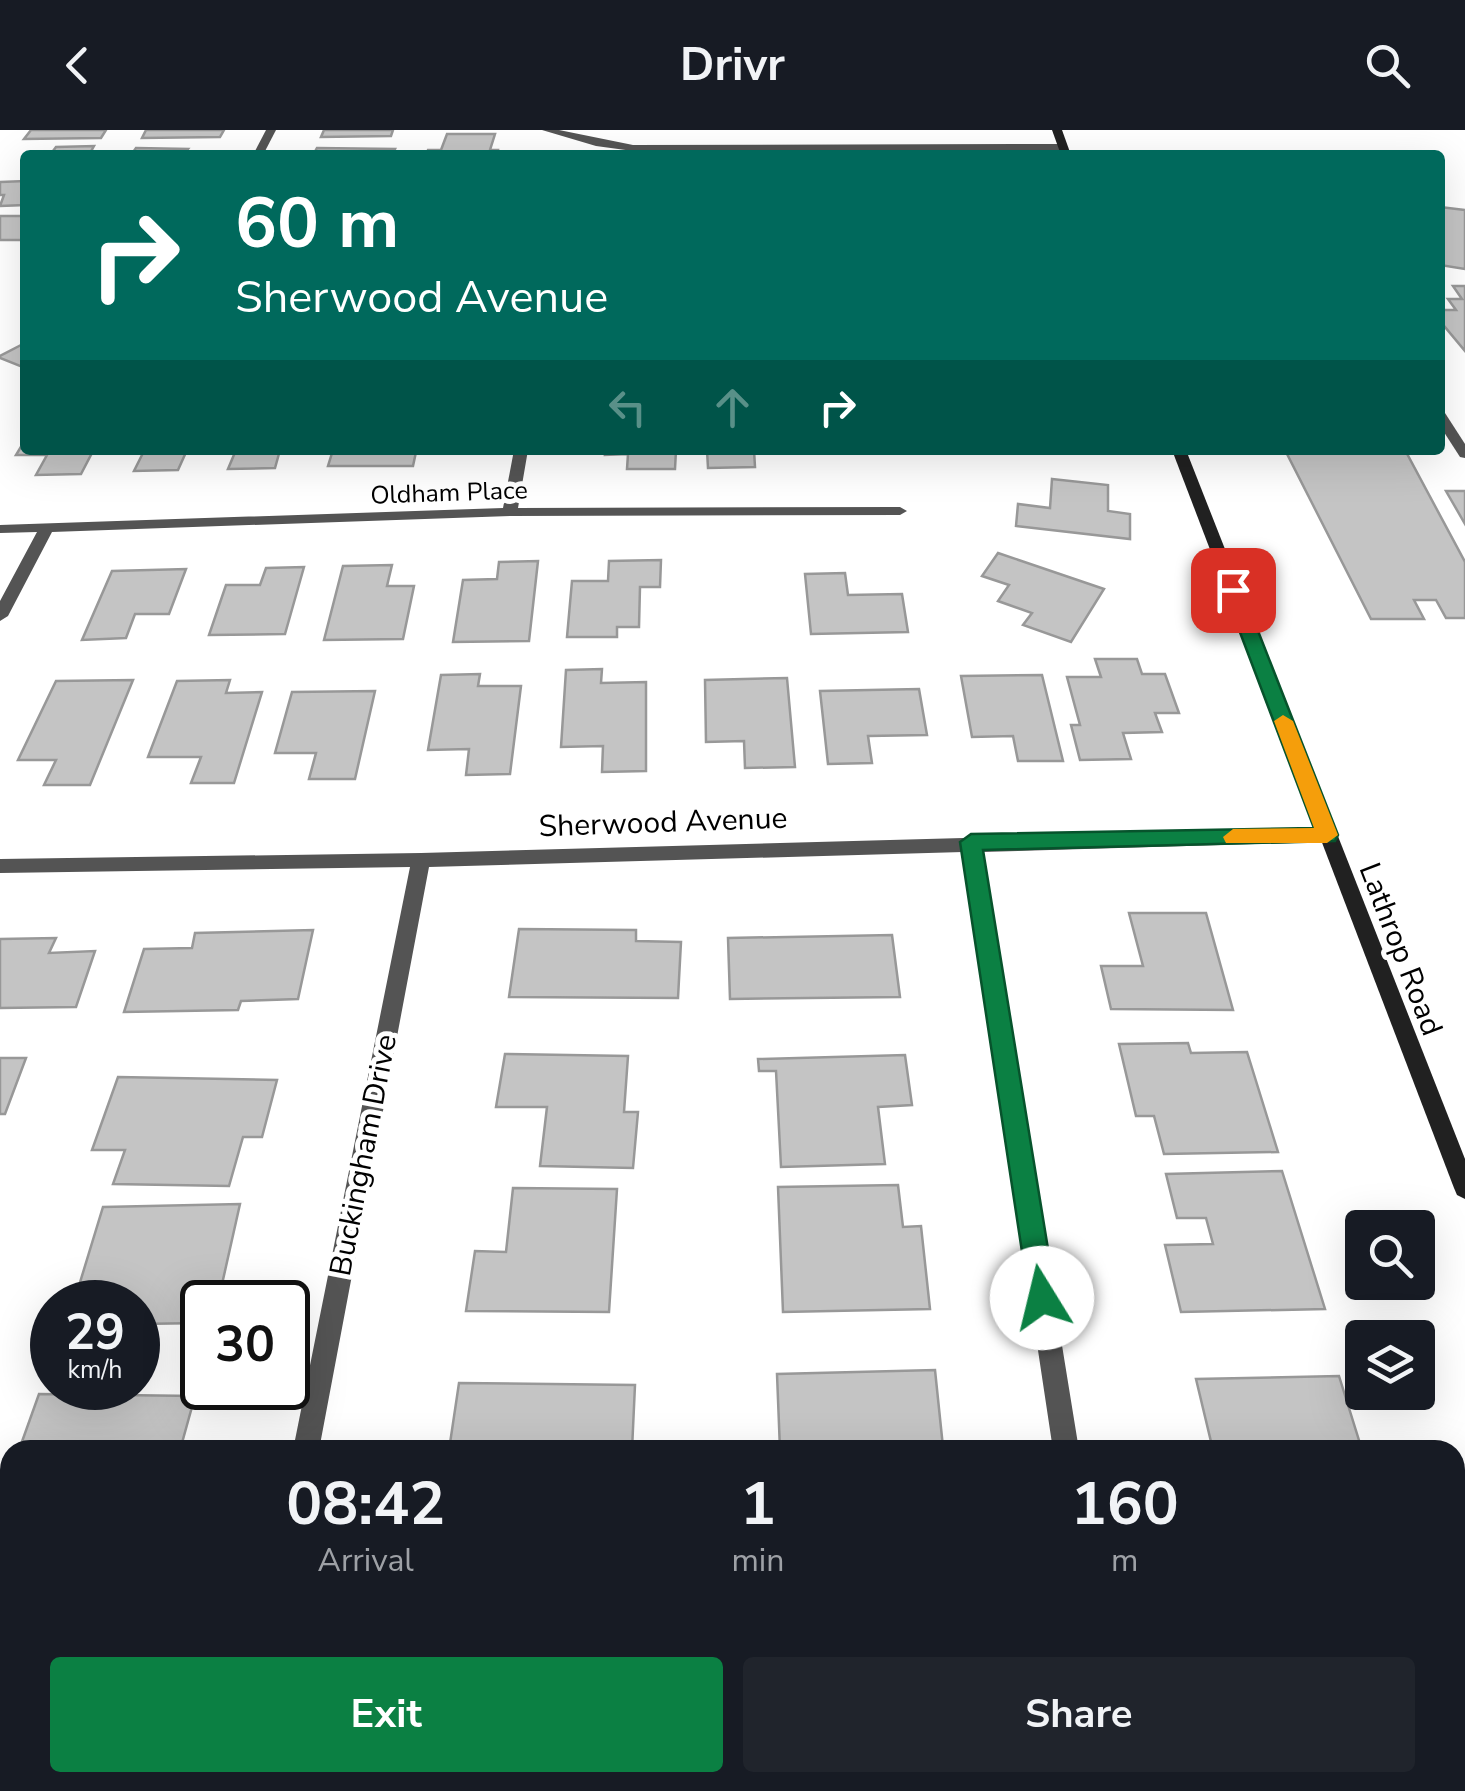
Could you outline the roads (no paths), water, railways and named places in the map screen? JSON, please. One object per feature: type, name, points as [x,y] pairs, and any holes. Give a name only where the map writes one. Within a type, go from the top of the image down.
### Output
[{"type":"main road","name":"Lathrop Road","points":[[1181,455],[1465,1188]]},
{"type":"street","points":[[547,130],[596,143],[692,149],[1013,150]]},
{"type":"street","points":[[857,130],[860,147]]},
{"type":"street","points":[[591,150],[596,143]]},
{"type":"street","points":[[1445,424],[1465,454]]},
{"type":"street","points":[[510,512],[520,455]]},
{"type":"street","name":"Oldham Place","points":[[0,529],[510,512],[900,511]]},
{"type":"street","points":[[0,616],[48,528]]},
{"type":"street","name":"Sherwood Avenue","points":[[0,866],[421,860],[1327,835]]},
{"type":"street","points":[[971,842],[1064,1440]]},
{"type":"street","name":"Buckingham Drive","points":[[308,1440],[421,860]]}]
